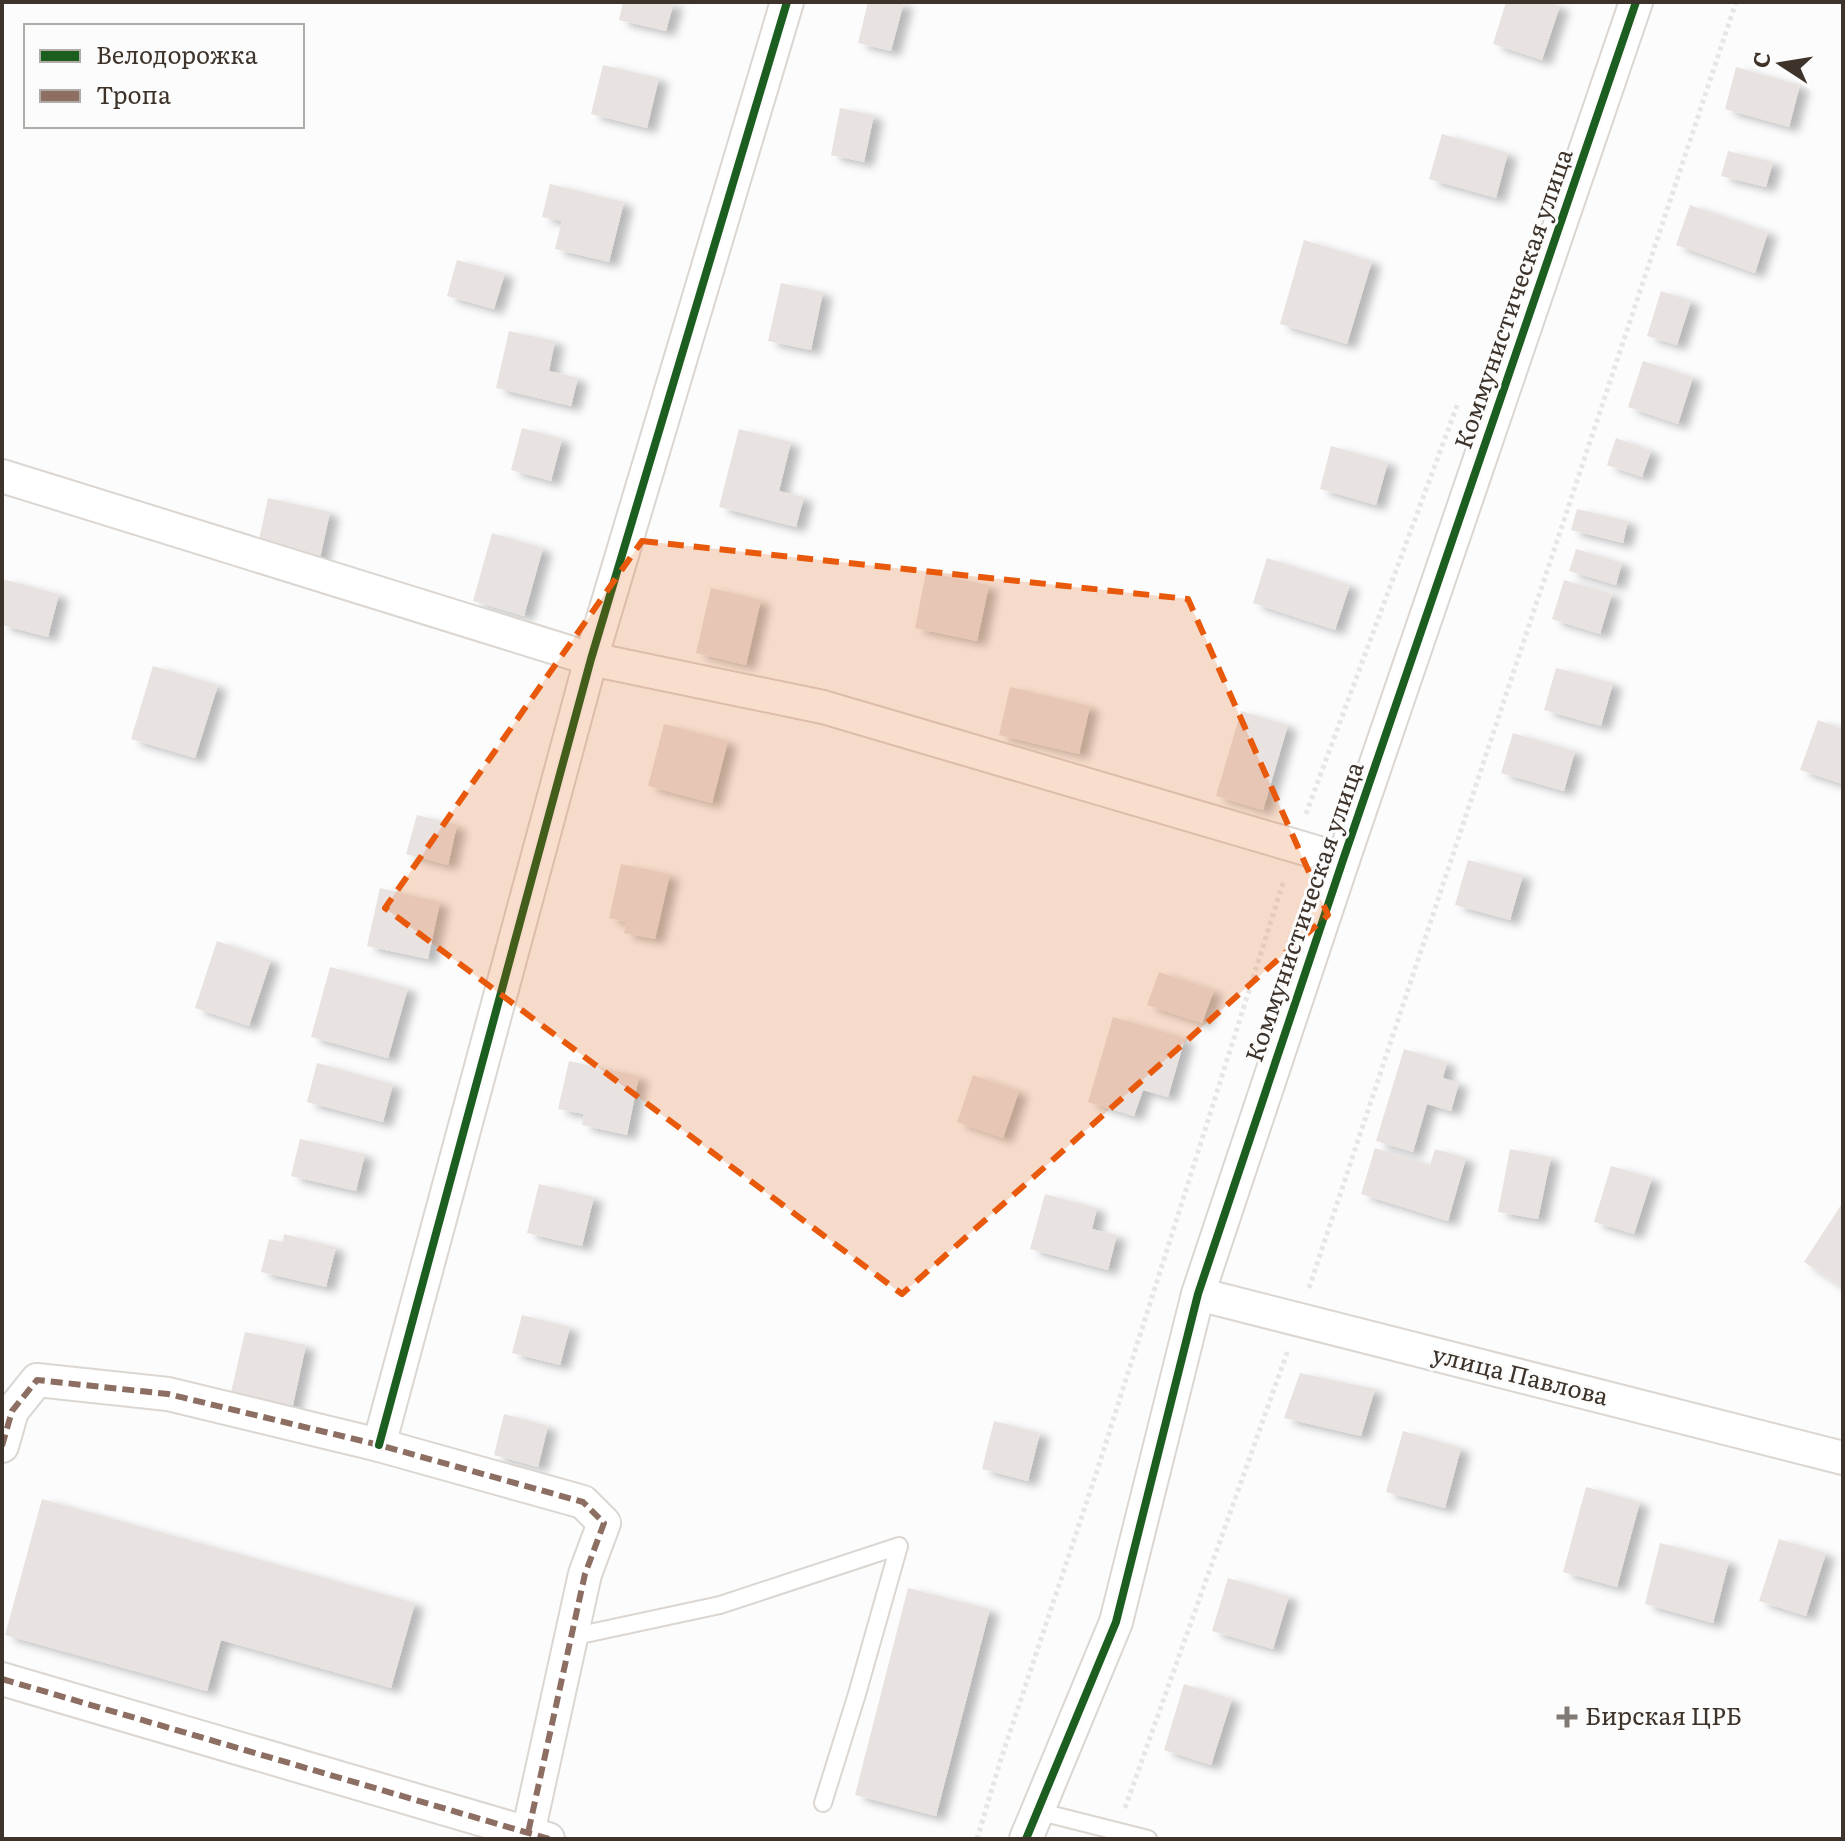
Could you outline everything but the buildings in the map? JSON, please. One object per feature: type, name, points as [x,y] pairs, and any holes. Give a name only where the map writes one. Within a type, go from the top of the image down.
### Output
[{"type":"street","points":[[379,1445],[591,659],[787,2]]},
{"type":"street","name":"Коммунистическая улица","points":[[1032,1825],[1116,1622],[1198,1294],[1636,2]]},
{"type":"street","points":[[2,476],[591,659],[823,707],[1343,860]]},
{"type":"street","name":"улица Павлова","points":[[1198,1294],[1843,1458]]},
{"type":"street","points":[[2,1446],[12,1411],[37,1380],[168,1394],[379,1445],[583,1502],[604,1523],[585,1574],[571,1637],[538,1836],[2,1679]]},
{"type":"lane","points":[[571,1637],[720,1605],[899,1546],[823,1803]]},
{"type":"lane","points":[[1032,1825],[1117,1831],[1148,1839]]},
{"type":"path","points":[[1117,1831],[1299,1320],[1736,2]]},
{"type":"path","points":[[977,1839],[1101,1459],[1294,846],[1460,399]]},
{"type":"highlighted area","points":[[642,541],[1188,599],[1328,915],[902,1294],[385,908]]},
{"type":"marked path","points":[[2,1446],[12,1411],[37,1380],[168,1394],[379,1445],[583,1502],[604,1523],[585,1574],[528,1833]]},
{"type":"marked path","points":[[2,1679],[549,1839]]},
{"type":"cycle path","points":[[379,1445],[591,659],[787,2]]},
{"type":"cycle path","points":[[1026,1839],[1116,1622],[1198,1294],[1636,2]]},
{"type":"place","name":"Бирская ЦРБ","points":[[1567,1717]]}]
